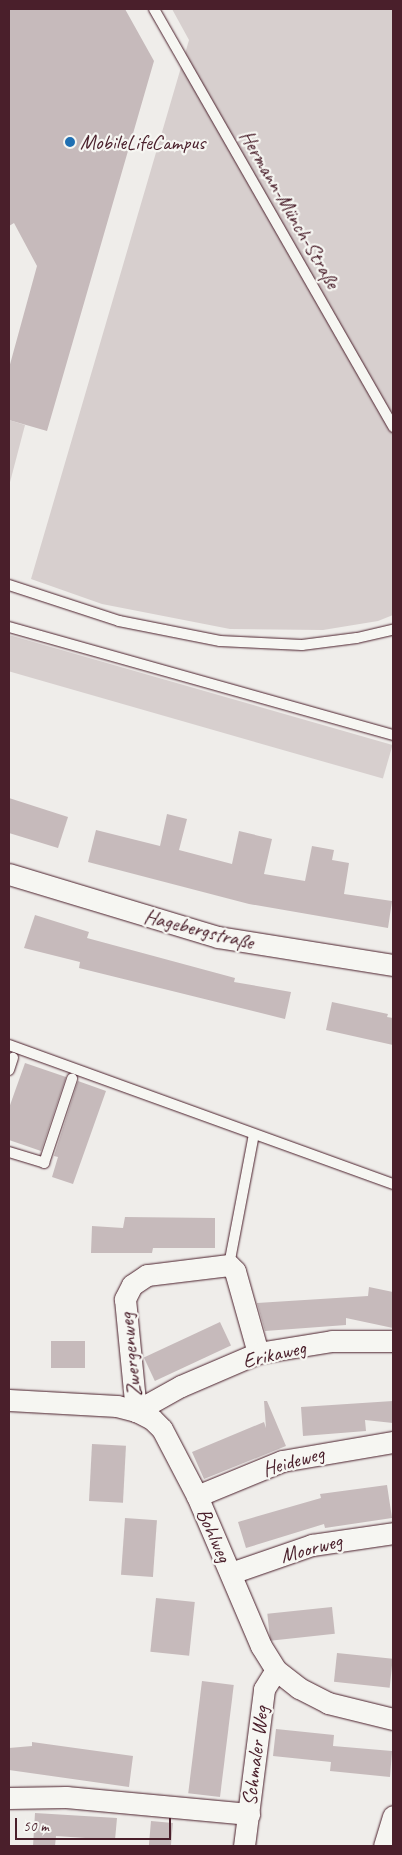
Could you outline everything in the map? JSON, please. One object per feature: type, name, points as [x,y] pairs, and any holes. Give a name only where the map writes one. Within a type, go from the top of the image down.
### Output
[{"type":"street","name":"Hagebergstraße","points":[[9,874],[218,937],[393,965]]},
{"type":"street","points":[[229,1265],[236,1271],[258,1353]]},
{"type":"street","name":"Zwergenweg","points":[[136,1411],[125,1299],[132,1285],[147,1276],[229,1265]]},
{"type":"street","name":"Erikaweg","points":[[136,1411],[181,1386],[258,1353],[332,1341],[393,1341]]},
{"type":"street","name":"Bohlweg","points":[[9,1400],[117,1406],[136,1411],[162,1429],[197,1496],[232,1573],[261,1646],[276,1670],[299,1688],[328,1703],[393,1720]]},
{"type":"street","name":"Heideweg","points":[[197,1496],[282,1461],[393,1442]]},
{"type":"street","name":"Moorweg","points":[[232,1573],[312,1545],[393,1533]]},
{"type":"street","name":"Schmaler Weg","points":[[244,1846],[264,1690],[276,1670]]},
{"type":"street","points":[[9,1798],[66,1797],[248,1814]]},
{"type":"street","points":[[388,1840],[393,1816]]},
{"type":"lane","name":"Hermann-Münch-Straße","points":[[154,9],[393,427]]},
{"type":"lane","points":[[9,585],[136,625],[220,641],[302,645],[349,640],[393,630]]},
{"type":"lane","points":[[9,626],[393,735]]},
{"type":"lane","points":[[9,1045],[393,1184]]},
{"type":"lane","points":[[9,1070],[13,1058]]},
{"type":"lane","points":[[9,1152],[44,1164],[72,1079]]},
{"type":"lane","points":[[229,1265],[254,1134]]},
{"type":"shaded area","points":[[172,9],[393,9],[393,615],[378,621],[323,630],[230,629],[102,604],[31,579],[189,40]]},
{"type":"shaded area","points":[[9,420],[25,425],[9,486]]},
{"type":"shaded area","points":[[9,635],[393,745],[383,779],[9,671]]},
{"type":"building","name":"MobileLifeCampus","points":[[9,9],[125,9],[154,61],[47,431],[9,420],[9,368],[37,266],[14,223],[9,226]]},
{"type":"building","points":[[9,798],[68,817],[58,848],[9,833]]},
{"type":"building","points":[[167,814],[187,819],[179,850],[232,864],[239,831],[272,839],[264,874],[305,881],[312,846],[334,850],[332,860],[349,863],[344,894],[392,901],[388,928],[249,904],[88,862],[96,830],[160,846]]},
{"type":"building","points":[[35,915],[89,932],[87,938],[235,978],[234,982],[291,992],[285,1019],[79,968],[80,962],[24,948]]},
{"type":"building","points":[[332,1002],[388,1014],[387,1017],[393,1018],[393,1045],[326,1030]]},
{"type":"building","points":[[25,1063],[66,1077],[41,1151],[9,1140],[9,1108]]},
{"type":"building","points":[[78,1081],[106,1091],[73,1184],[52,1177],[58,1157],[54,1156]]},
{"type":"building","points":[[125,1217],[215,1218],[215,1248],[153,1248],[152,1253],[91,1253],[92,1226],[123,1228]]},
{"type":"building","points":[[369,1287],[393,1292],[393,1328],[346,1318],[346,1325],[265,1331],[257,1303],[368,1296]]},
{"type":"building","points":[[220,1322],[231,1346],[155,1381],[144,1357]]},
{"type":"building","points":[[51,1341],[85,1341],[85,1368],[51,1368]]},
{"type":"building","points":[[264,1401],[267,1401],[286,1446],[204,1479],[192,1452],[264,1422],[266,1428]]},
{"type":"building","points":[[393,1401],[393,1423],[365,1420],[366,1431],[303,1436],[301,1407]]},
{"type":"building","points":[[92,1444],[126,1446],[123,1503],[89,1501]]},
{"type":"building","points":[[387,1485],[392,1518],[325,1528],[324,1524],[246,1548],[238,1522],[321,1498],[320,1494]]},
{"type":"building","points":[[125,1518],[157,1520],[153,1577],[121,1575]]},
{"type":"building","points":[[156,1598],[195,1602],[189,1656],[150,1652]]},
{"type":"building","points":[[332,1607],[335,1634],[270,1641],[267,1614]]},
{"type":"building","points":[[337,1653],[393,1659],[390,1688],[334,1682]]},
{"type":"building","points":[[202,1681],[234,1685],[220,1797],[188,1793]]},
{"type":"building","points":[[276,1729],[334,1735],[333,1746],[392,1751],[390,1777],[330,1771],[331,1762],[273,1756]]},
{"type":"building","points":[[32,1742],[133,1756],[129,1787],[9,1770],[9,1748],[32,1746]]},
{"type":"building","points":[[35,1813],[117,1818],[115,1840],[56,1836],[55,1846],[33,1846]]},
{"type":"building","points":[[151,1821],[173,1823],[171,1846],[149,1846]]},
{"type":"place","name":"MobileLifeCampus","points":[[70,142]]}]
